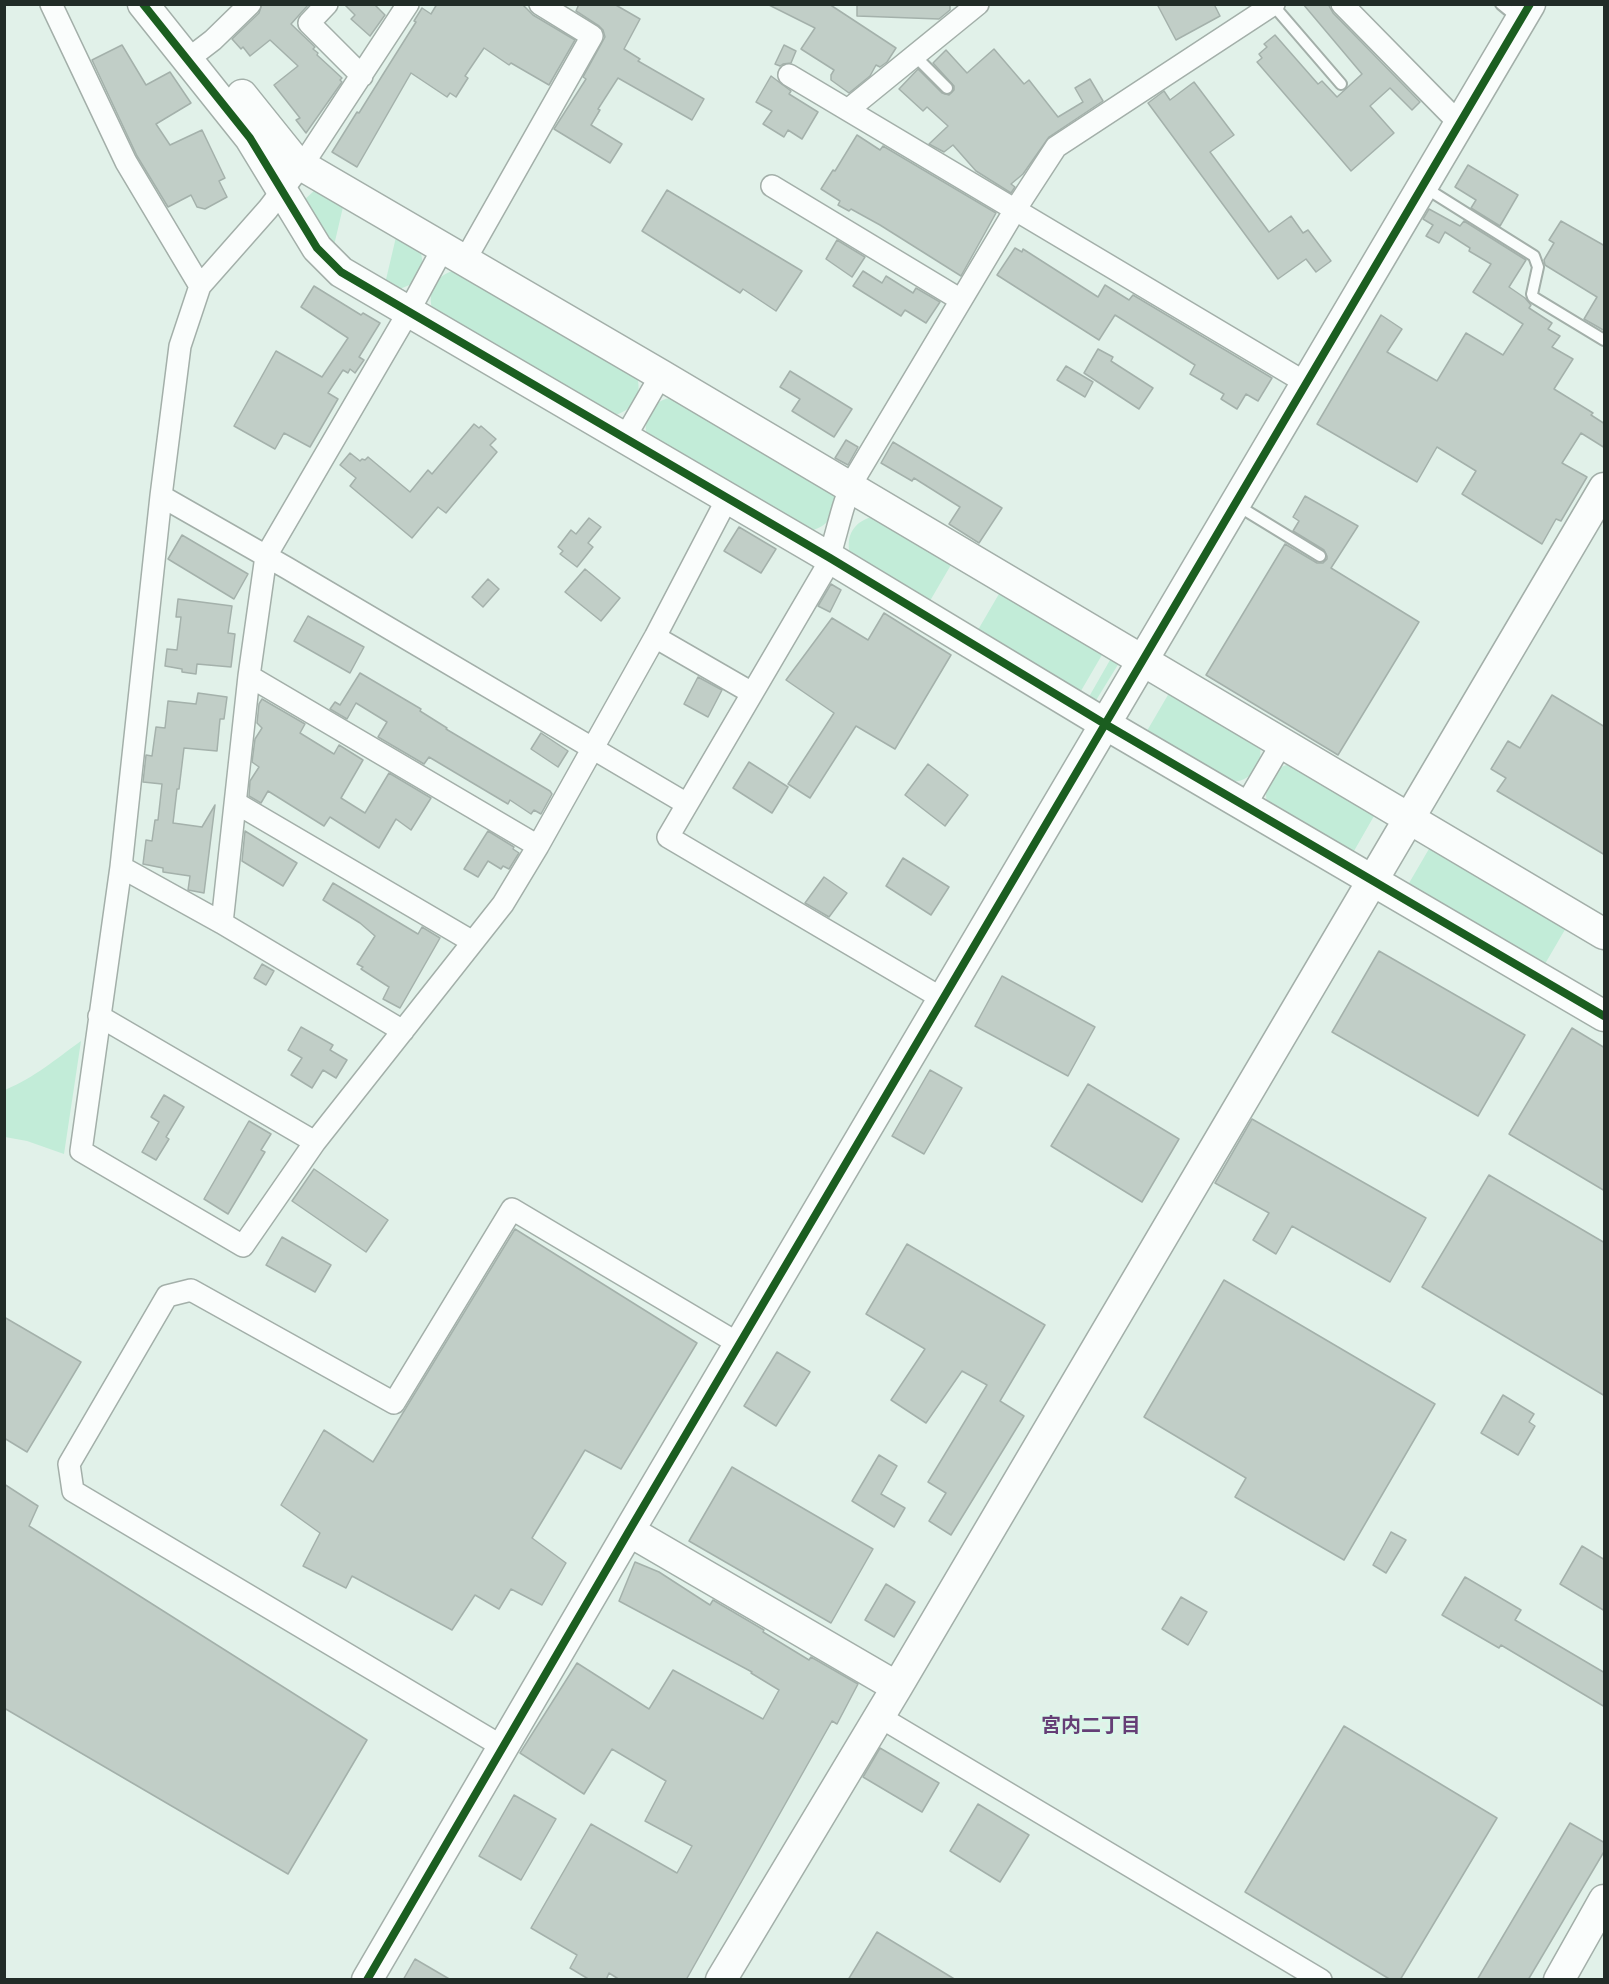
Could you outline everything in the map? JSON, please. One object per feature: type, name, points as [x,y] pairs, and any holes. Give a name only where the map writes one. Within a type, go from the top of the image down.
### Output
[{"type":"street","points":[[51,4],[126,162],[200,286]]},
{"type":"street","points":[[143,4],[196,54],[301,165],[661,375],[1605,934]]},
{"type":"street","points":[[168,4],[196,54],[316,248],[341,272],[830,558],[1105,724],[1605,1016]]},
{"type":"street","points":[[196,54],[250,4]]},
{"type":"street","points":[[327,4],[309,23],[362,76]]},
{"type":"street","points":[[408,4],[301,165],[281,192],[200,286],[180,346],[161,496],[121,867],[81,1151],[243,1246],[315,1142],[503,904],[655,637],[726,499]]},
{"type":"street","points":[[849,109],[978,4]]},
{"type":"street","points":[[1342,4],[1459,123]]},
{"type":"street","points":[[943,999],[668,837],[821,577],[830,558],[850,487],[1015,210],[1056,147],[1273,5]]},
{"type":"street","points":[[222,924],[249,676],[266,556],[409,311],[454,254],[592,36],[554,8]]},
{"type":"street","points":[[367,1980],[1459,123],[1517,10]]},
{"type":"street","points":[[789,75],[1306,383]]},
{"type":"street","points":[[772,186],[962,300]]},
{"type":"street","points":[[624,439],[661,375]]},
{"type":"street","points":[[721,1980],[880,1717],[1605,488]]},
{"type":"street","points":[[161,496],[687,804]]},
{"type":"street","points":[[655,637],[752,693]]},
{"type":"street","points":[[249,676],[538,846]]},
{"type":"street","points":[[1245,806],[1282,743]]},
{"type":"street","points":[[236,803],[473,942]]},
{"type":"street","points":[[121,867],[403,1031]]},
{"type":"street","points":[[99,1016],[315,1142]]},
{"type":"street","points":[[503,1747],[73,1491],[69,1464],[167,1296],[191,1290],[394,1403],[513,1209],[739,1344]]},
{"type":"street","points":[[629,1531],[897,1687]]},
{"type":"street","points":[[880,1717],[1321,1980]]},
{"type":"street","points":[[1559,1980],[1605,1900]]},
{"type":"lane","points":[[1273,5],[1341,84]]},
{"type":"lane","points":[[915,56],[947,88]]},
{"type":"lane","points":[[1422,186],[1534,256],[1538,267],[1533,297],[1605,340]]},
{"type":"lane","points":[[1235,504],[1320,556]]},
{"type":"green space","points":[[316,189],[420,248],[423,264],[412,284],[397,290],[384,288],[396,237],[343,207],[332,254],[302,202]]},
{"type":"green space","points":[[457,270],[636,374],[639,389],[635,401],[626,410],[612,416],[433,312],[431,297],[434,285],[443,275]]},
{"type":"green space","points":[[673,397],[834,489],[836,503],[832,516],[823,525],[810,531],[648,439],[646,424],[650,412],[659,402]]},
{"type":"green space","points":[[876,516],[955,558],[927,606],[851,558],[849,543],[853,530],[862,521]]},
{"type":"green space","points":[[1003,587],[1106,648],[1078,696],[975,635]]},
{"type":"green space","points":[[1114,653],[1119,663],[1095,702],[1086,702]]},
{"type":"green space","points":[[1172,688],[1260,747],[1257,767],[1248,777],[1229,782],[1144,736]]},
{"type":"green space","points":[[1290,764],[1378,809],[1350,858],[1268,805],[1266,792],[1269,779],[1277,770]]},
{"type":"green space","points":[[1433,842],[1570,921],[1542,969],[1405,890]]},
{"type":"green space","points":[[81,1041],[64,1154],[27,1141],[5,1137],[5,1090],[36,1074]]},
{"type":"building","points":[[262,4],[309,4],[291,24],[315,47],[313,49],[318,53],[317,55],[342,78],[340,80],[342,82],[306,133],[296,120],[300,118],[274,85],[298,66],[270,40],[250,56],[232,39],[259,13]]},
{"type":"building","points":[[344,4],[374,4],[385,15],[370,36],[351,19],[355,15]]},
{"type":"building","points":[[437,4],[522,4],[533,15],[575,40],[549,85],[511,63],[509,65],[484,48],[465,76],[468,78],[456,97],[450,93],[447,97],[411,73],[357,167],[332,152],[416,22],[414,21],[422,8],[431,14]]},
{"type":"building","points":[[579,4],[614,4],[640,19],[624,49],[640,59],[638,61],[704,99],[692,120],[618,78],[598,109],[600,110],[591,125],[622,144],[610,163],[554,129],[586,79],[583,77],[605,37],[599,26],[576,11]]},
{"type":"building","points":[[767,4],[829,4],[896,48],[887,62],[880,67],[876,65],[870,76],[849,93],[831,80],[834,70],[801,49],[815,28]]},
{"type":"building","points":[[857,4],[950,4],[950,10],[939,19],[857,16]]},
{"type":"building","points":[[1157,4],[1214,4],[1220,16],[1176,40]]},
{"type":"building","points":[[1303,4],[1328,4],[1333,13],[1420,102],[1412,110],[1390,88],[1370,106],[1394,133],[1351,171],[1257,62],[1262,58],[1259,54],[1267,47],[1264,44],[1275,35],[1318,84],[1322,81],[1337,97],[1362,74]]},
{"type":"building","points":[[122,45],[146,85],[170,72],[191,103],[156,124],[170,145],[202,130],[225,178],[219,181],[227,197],[205,209],[197,207],[191,195],[168,207],[137,156],[92,60]]},
{"type":"building","points":[[784,45],[796,51],[791,63],[780,66],[775,64]]},
{"type":"building","points":[[994,49],[1024,84],[1029,80],[1058,117],[1083,102],[1075,88],[1090,79],[1103,101],[1049,137],[1023,174],[1011,184],[1015,187],[1011,193],[976,171],[953,145],[944,152],[929,144],[948,126],[927,107],[923,111],[899,89],[918,69],[942,93],[949,95],[954,90],[954,86],[933,63],[946,50],[967,73]]},
{"type":"building","points":[[771,76],[791,91],[789,94],[818,112],[802,139],[788,130],[784,137],[763,124],[772,111],[756,102]]},
{"type":"building","points":[[1194,82],[1234,135],[1210,152],[1269,232],[1291,216],[1303,233],[1308,230],[1331,261],[1316,272],[1306,259],[1278,279],[1148,103],[1164,91],[1170,100]]},
{"type":"building","points":[[857,135],[880,150],[883,146],[996,213],[961,276],[880,225],[851,209],[849,211],[838,205],[840,201],[821,189]]},
{"type":"building","points":[[1468,165],[1518,195],[1500,226],[1471,208],[1476,200],[1455,187]]},
{"type":"building","points":[[667,190],[802,271],[776,311],[743,289],[740,293],[642,231]]},
{"type":"building","points":[[1429,209],[1460,226],[1464,221],[1526,260],[1509,287],[1525,298],[1531,305],[1529,308],[1552,323],[1548,329],[1560,336],[1552,347],[1573,359],[1554,389],[1593,413],[1591,415],[1605,424],[1605,448],[1581,433],[1562,463],[1587,477],[1561,521],[1556,519],[1542,544],[1462,494],[1476,471],[1437,447],[1417,482],[1317,424],[1381,315],[1402,329],[1387,352],[1437,381],[1466,333],[1503,355],[1523,324],[1473,292],[1491,264],[1469,251],[1470,248],[1445,232],[1439,243],[1426,236],[1433,225],[1423,219]]},
{"type":"building","points":[[1561,221],[1605,246],[1605,331],[1584,319],[1597,297],[1545,265],[1544,260],[1554,243],[1549,240]]},
{"type":"building","points":[[837,240],[865,257],[852,277],[826,259]]},
{"type":"building","points":[[1015,248],[1022,252],[1023,249],[1098,297],[1105,285],[1129,300],[1133,295],[1272,378],[1258,401],[1246,394],[1237,409],[1221,399],[1224,394],[1190,374],[1195,365],[1115,315],[1099,340],[997,275]]},
{"type":"building","points":[[863,271],[882,283],[886,276],[913,293],[916,288],[940,302],[926,323],[905,310],[901,316],[853,286]]},
{"type":"building","points":[[314,286],[361,315],[363,313],[380,323],[359,357],[364,360],[355,373],[350,369],[348,373],[343,370],[328,393],[338,399],[310,447],[284,433],[275,449],[234,426],[276,351],[322,377],[348,338],[301,307]]},
{"type":"building","points":[[1098,349],[1113,357],[1111,361],[1153,388],[1139,409],[1084,373]]},
{"type":"building","points":[[1066,366],[1093,382],[1085,397],[1057,380]]},
{"type":"building","points":[[790,371],[852,409],[834,437],[792,411],[800,399],[780,387]]},
{"type":"building","points":[[474,424],[479,428],[481,426],[496,439],[490,445],[497,452],[446,513],[438,507],[412,538],[350,486],[356,478],[340,465],[350,453],[360,461],[368,457],[410,492],[428,470],[432,474]]},
{"type":"building","points":[[846,440],[858,447],[848,465],[835,458]]},
{"type":"building","points":[[893,442],[1002,508],[979,543],[949,524],[960,507],[914,478],[912,481],[881,463]]},
{"type":"building","points":[[1305,496],[1358,526],[1331,568],[1419,622],[1338,755],[1206,675],[1285,544],[1317,563],[1323,563],[1327,559],[1324,550],[1293,531],[1299,521],[1293,517]]},
{"type":"building","points":[[589,518],[601,527],[588,543],[593,547],[577,567],[560,554],[563,551],[558,547],[571,530],[576,534]]},
{"type":"building","points":[[739,527],[776,549],[761,573],[724,551]]},
{"type":"building","points":[[182,535],[248,574],[234,599],[168,559]]},
{"type":"building","points":[[585,569],[620,598],[601,621],[565,592]]},
{"type":"building","points":[[488,579],[499,589],[483,607],[472,597]]},
{"type":"building","points":[[831,584],[841,590],[830,612],[818,606]]},
{"type":"building","points":[[178,599],[232,606],[228,633],[235,634],[231,667],[197,664],[196,674],[165,666],[167,649],[177,650],[181,617],[176,617]]},
{"type":"building","points":[[884,613],[951,655],[895,749],[856,726],[810,798],[788,784],[834,713],[786,680],[832,618],[868,640]]},
{"type":"building","points":[[308,616],[364,647],[350,673],[294,641]]},
{"type":"building","points":[[360,673],[421,709],[420,711],[446,729],[550,791],[552,794],[541,814],[534,810],[531,814],[510,800],[508,804],[429,757],[424,764],[378,737],[387,722],[356,703],[347,719],[330,709],[335,702],[340,705]]},
{"type":"building","points":[[698,677],[722,690],[708,717],[684,704]]},
{"type":"building","points":[[198,693],[227,697],[224,719],[220,719],[217,751],[184,748],[173,823],[202,827],[215,805],[204,893],[188,890],[190,876],[163,872],[163,868],[143,864],[146,840],[152,841],[155,820],[158,820],[162,784],[143,782],[146,755],[152,756],[156,727],[165,728],[168,701],[196,704]]},
{"type":"building","points":[[1552,695],[1605,727],[1605,855],[1497,791],[1506,778],[1491,769],[1508,741],[1520,748]]},
{"type":"building","points":[[262,699],[305,724],[300,733],[334,754],[339,745],[363,760],[341,798],[365,813],[389,773],[431,798],[411,830],[396,819],[379,848],[330,817],[324,826],[268,791],[261,803],[249,796],[250,781],[259,767],[252,762],[255,739],[262,728],[257,723],[259,704]]},
{"type":"building","points":[[541,733],[568,751],[558,767],[531,749]]},
{"type":"building","points":[[749,762],[788,787],[772,813],[733,788]]},
{"type":"building","points":[[928,764],[968,795],[945,826],[905,795]]},
{"type":"building","points":[[245,831],[297,863],[283,886],[242,861]]},
{"type":"building","points":[[488,831],[514,847],[513,849],[519,853],[509,869],[503,866],[501,869],[488,861],[478,877],[464,869]]},
{"type":"building","points":[[903,858],[949,887],[931,915],[886,886]]},
{"type":"building","points":[[824,877],[847,893],[829,917],[805,903]]},
{"type":"building","points":[[333,883],[418,934],[422,927],[440,938],[400,1008],[383,999],[389,987],[357,964],[375,936],[360,923],[323,900]]},
{"type":"building","points":[[1379,951],[1525,1035],[1478,1116],[1332,1032]]},
{"type":"building","points":[[262,964],[274,971],[266,985],[254,978]]},
{"type":"building","points":[[1002,976],[1095,1027],[1068,1076],[975,1026]]},
{"type":"building","points":[[301,1027],[333,1045],[330,1050],[347,1060],[336,1078],[323,1070],[312,1088],[291,1075],[302,1058],[288,1050]]},
{"type":"building","points":[[1572,1028],[1605,1048],[1605,1191],[1509,1134]]},
{"type":"building","points":[[930,1070],[962,1088],[924,1154],[892,1136]]},
{"type":"building","points":[[1088,1084],[1179,1139],[1142,1202],[1051,1146]]},
{"type":"building","points":[[164,1095],[184,1107],[166,1137],[169,1139],[156,1160],[142,1152],[159,1122],[151,1117]]},
{"type":"building","points":[[1252,1119],[1426,1218],[1390,1282],[1292,1226],[1276,1254],[1253,1240],[1269,1213],[1215,1183]]},
{"type":"building","points":[[249,1121],[271,1134],[261,1150],[265,1152],[228,1214],[204,1199]]},
{"type":"building","points":[[314,1169],[388,1220],[366,1252],[292,1201]]},
{"type":"building","points":[[1489,1175],[1605,1243],[1605,1396],[1422,1287]]},
{"type":"building","points":[[515,1229],[697,1343],[621,1469],[585,1450],[532,1538],[566,1563],[542,1605],[511,1589],[499,1609],[475,1595],[452,1630],[352,1576],[346,1588],[303,1566],[320,1533],[281,1505],[324,1430],[373,1462]]},
{"type":"building","points":[[282,1237],[331,1265],[315,1292],[266,1265]]},
{"type":"building","points":[[907,1244],[1045,1325],[1000,1401],[1024,1416],[951,1535],[929,1521],[946,1493],[928,1482],[987,1385],[962,1371],[926,1423],[891,1400],[925,1349],[866,1314]]},
{"type":"building","points":[[1224,1280],[1435,1404],[1344,1560],[1235,1497],[1246,1478],[1144,1417]]},
{"type":"building","points":[[4,1317],[81,1362],[27,1452],[4,1438]]},
{"type":"building","points":[[777,1352],[810,1372],[776,1426],[744,1406]]},
{"type":"building","points":[[1503,1395],[1534,1414],[1529,1422],[1535,1426],[1518,1455],[1481,1433]]},
{"type":"building","points":[[879,1455],[897,1466],[881,1494],[905,1508],[894,1527],[852,1501]]},
{"type":"building","points":[[732,1467],[873,1549],[831,1623],[689,1541]]},
{"type":"building","points":[[4,1484],[38,1506],[29,1526],[367,1740],[288,1874],[4,1708]]},
{"type":"building","points":[[1391,1532],[1406,1540],[1386,1573],[1373,1565]]},
{"type":"building","points":[[1582,1546],[1605,1560],[1605,1611],[1560,1584]]},
{"type":"building","points":[[635,1562],[659,1572],[710,1605],[713,1600],[809,1660],[811,1657],[858,1684],[837,1724],[832,1721],[686,1980],[620,1980],[609,1973],[606,1980],[590,1980],[570,1968],[577,1955],[531,1928],[591,1824],[677,1873],[692,1846],[645,1821],[666,1781],[612,1749],[584,1794],[520,1753],[577,1663],[649,1709],[673,1670],[763,1719],[779,1690],[752,1672],[619,1601]]},
{"type":"building","points":[[1465,1577],[1521,1610],[1515,1620],[1605,1673],[1605,1707],[1501,1645],[1499,1648],[1442,1615]]},
{"type":"building","points":[[886,1584],[915,1602],[894,1637],[865,1620]]},
{"type":"building","points":[[1181,1597],[1207,1612],[1188,1645],[1162,1629]]},
{"type":"building","points":[[1344,1726],[1497,1818],[1400,1980],[1391,1980],[1245,1892]]},
{"type":"building","points":[[880,1748],[939,1783],[922,1812],[863,1777]]},
{"type":"building","points":[[514,1795],[556,1819],[521,1880],[479,1856]]},
{"type":"building","points":[[978,1804],[1029,1835],[1000,1882],[950,1851]]},
{"type":"building","points":[[1570,1823],[1605,1843],[1605,1850],[1528,1980],[1477,1980]]},
{"type":"building","points":[[877,1932],[956,1980],[848,1980]]},
{"type":"building","points":[[415,1959],[451,1980],[403,1980]]},
{"type":"cycle path","points":[[143,4],[250,138],[317,248],[341,272],[1604,1016]]},
{"type":"cycle path","points":[[367,1980],[629,1531],[1530,4]]},
{"type":"district","name":"宮内二丁目","points":[[1091,1726]]}]
